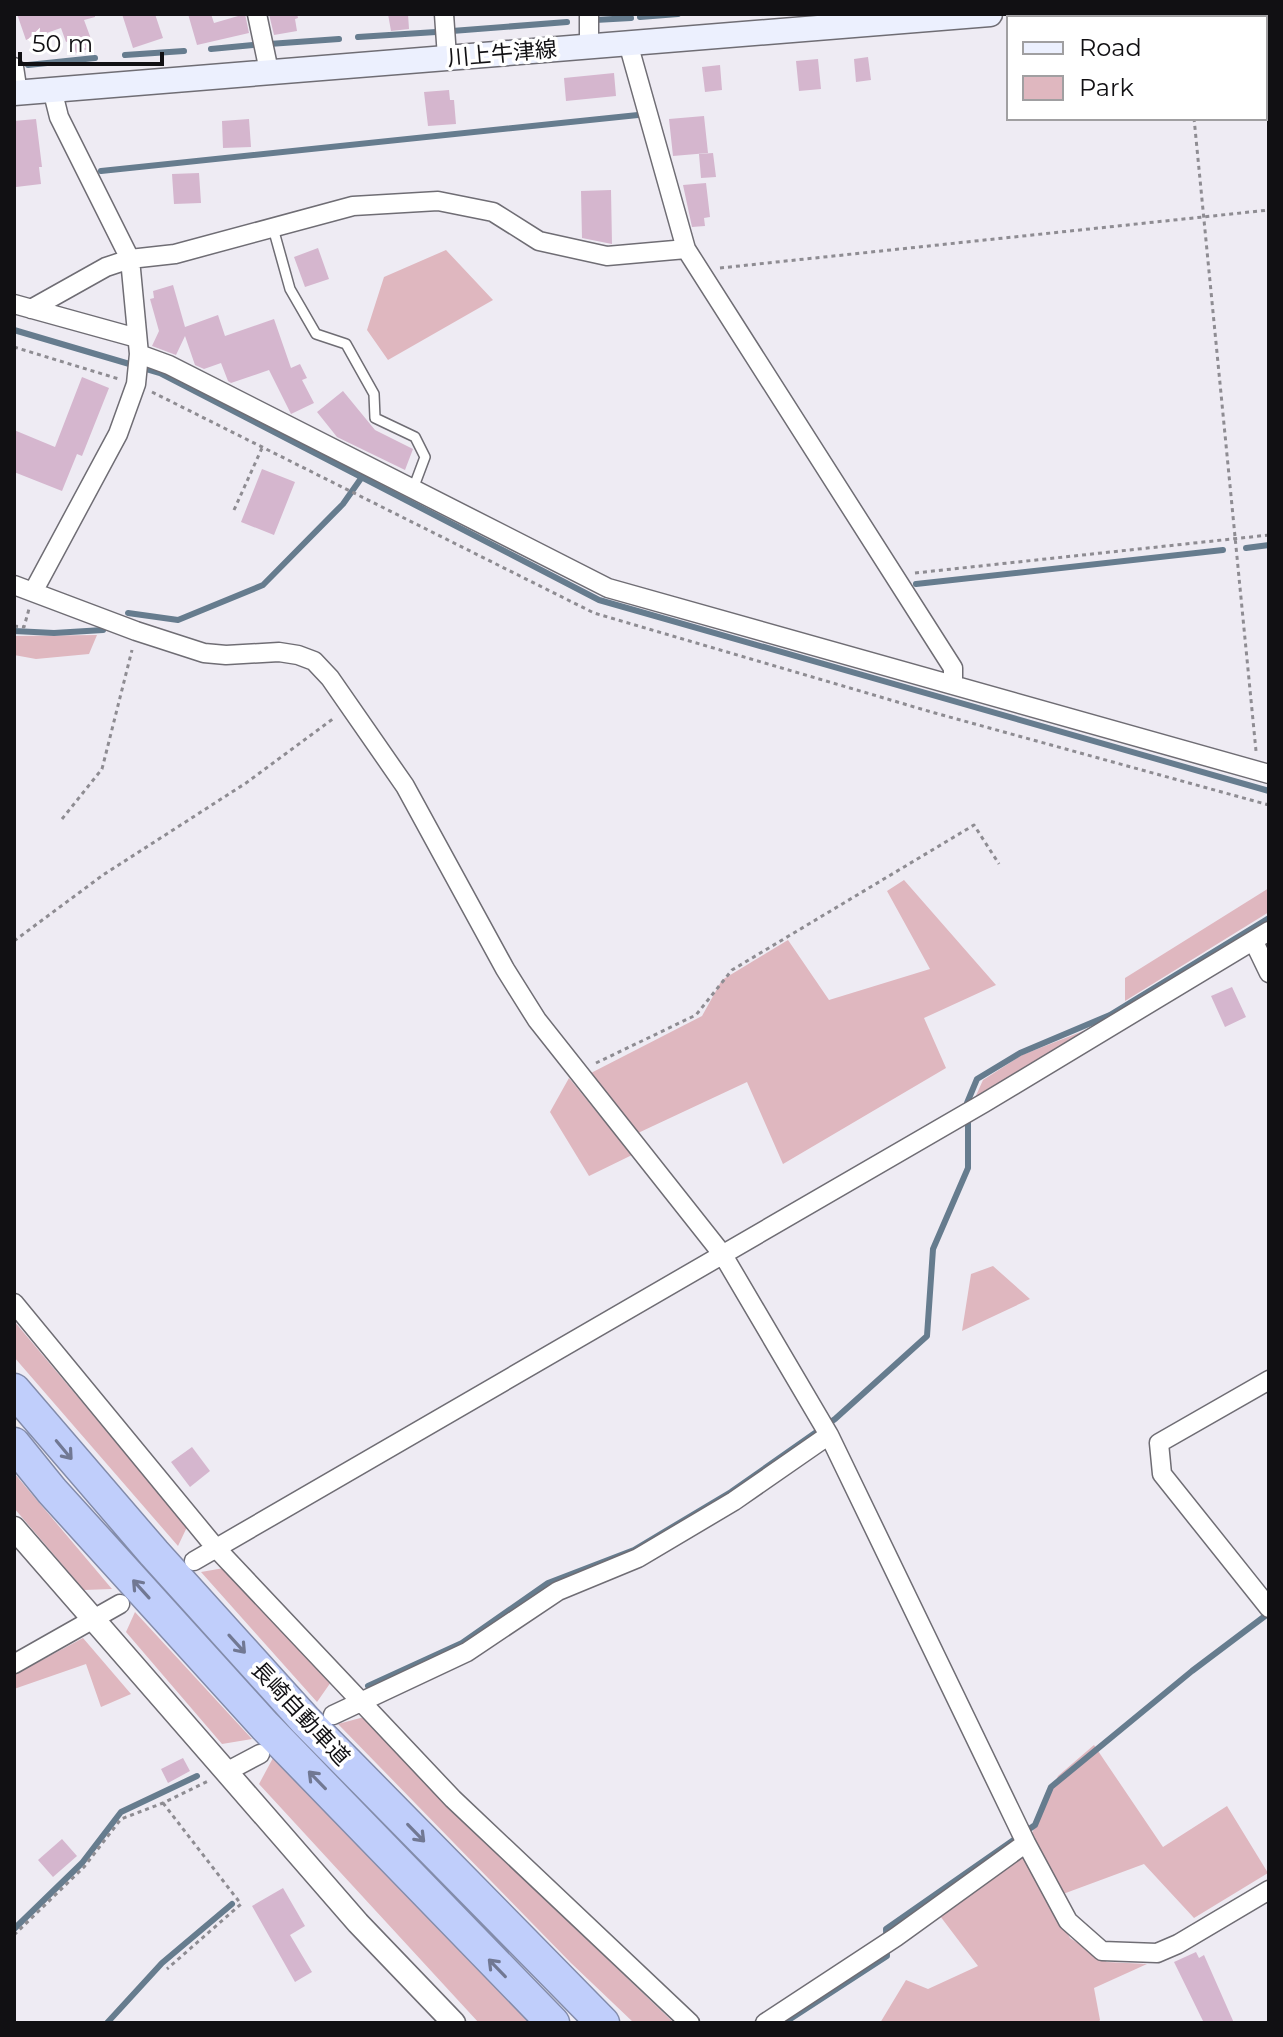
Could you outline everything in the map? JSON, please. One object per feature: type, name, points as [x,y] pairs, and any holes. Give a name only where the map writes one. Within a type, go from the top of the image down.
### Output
[{"type":"highway","name":"長崎自動車道","points":[[14,1390],[305,1720],[603,2023]]},
{"type":"highway","name":"長崎自動車道","points":[[14,1444],[52,1491],[265,1726],[553,2023]]},
{"type":"main road","name":"川上牛津線","points":[[16,93],[628,43],[828,20],[990,14]]},
{"type":"street","points":[[257,14],[269,71]]},
{"type":"street","points":[[444,14],[447,57]]},
{"type":"street","points":[[589,14],[589,46]]},
{"type":"street","points":[[628,43],[686,249],[953,668],[953,684]]},
{"type":"street","points":[[14,67],[16,93]]},
{"type":"street","points":[[33,592],[118,434],[136,384],[138,346],[130,259],[59,117],[52,89]]},
{"type":"street","points":[[22,307],[106,267],[130,259],[175,254],[353,206],[438,201],[493,212],[539,241],[607,256],[686,249]]},
{"type":"street","points":[[22,307],[138,346],[169,365],[608,588],[1264,772]]},
{"type":"street","points":[[14,585],[204,653],[279,652],[298,655],[314,661],[350,706],[405,786],[529,1007],[723,1255],[824,1428],[1022,1834],[1068,1921],[1102,1951],[1157,1953],[1178,1944],[1269,1890]]},
{"type":"street","points":[[194,1561],[723,1255],[1261,937],[1269,973]]},
{"type":"street","points":[[14,1303],[215,1547],[453,1799],[690,2023]]},
{"type":"street","points":[[1268,1607],[1162,1474],[1159,1443],[1269,1380]]},
{"type":"street","points":[[333,1715],[467,1652],[558,1591],[638,1558],[734,1501],[824,1428]]},
{"type":"street","points":[[14,1528],[358,1923],[454,2023]]},
{"type":"street","points":[[14,1664],[120,1604]]},
{"type":"street","points":[[226,1772],[260,1754]]},
{"type":"street","points":[[765,2023],[896,1937],[1022,1834]]},
{"type":"lane","points":[[273,228],[290,289],[316,334],[346,344],[374,394],[375,418],[415,437],[425,457],[413,489]]},
{"type":"path","points":[[1194,120],[1234,539],[1264,772]]},
{"type":"path","points":[[700,270],[1269,210]]},
{"type":"path","points":[[14,347],[136,384],[594,613],[935,713],[1269,805]]},
{"type":"path","points":[[234,510],[263,446]]},
{"type":"path","points":[[895,576],[1269,535]]},
{"type":"path","points":[[14,626],[24,627],[33,592]]},
{"type":"path","points":[[62,819],[102,769],[136,631]]},
{"type":"path","points":[[14,941],[103,875],[246,783],[350,706]]},
{"type":"path","points":[[578,1071],[696,1015],[732,970],[974,825],[999,864]]},
{"type":"path","points":[[14,1935],[84,1867],[121,1819],[163,1803],[226,1772]]},
{"type":"path","points":[[163,1803],[241,1904],[167,1969]]},
{"type":"green space","points":[[446,250],[493,300],[388,360],[367,330],[384,277]]},
{"type":"green space","points":[[97,635],[89,654],[36,659],[14,655],[14,636]]},
{"type":"green space","points":[[904,880],[996,985],[924,1018],[946,1068],[783,1164],[747,1082],[638,1133],[589,1074],[702,1016],[722,980],[788,940],[829,1000],[930,969],[887,891]]},
{"type":"green space","points":[[1269,888],[1269,912],[1125,1001],[1125,978]]},
{"type":"green space","points":[[1101,1024],[974,1100],[983,1080],[1022,1055]]},
{"type":"green space","points":[[569,1078],[632,1155],[589,1176],[550,1112]]},
{"type":"green space","points":[[993,1266],[1030,1299],[962,1331],[971,1274]]},
{"type":"green space","points":[[14,1321],[187,1527],[178,1546],[14,1357]]},
{"type":"green space","points":[[14,1473],[112,1589],[84,1590],[14,1508]]},
{"type":"green space","points":[[224,1568],[331,1682],[317,1702],[201,1572]]},
{"type":"green space","points":[[135,1612],[252,1739],[222,1744],[126,1632]]},
{"type":"green space","points":[[83,1638],[131,1694],[101,1707],[86,1664],[14,1689],[14,1675]]},
{"type":"green space","points":[[364,1717],[476,1833],[674,2023],[634,2023],[571,1963],[338,1724]]},
{"type":"green space","points":[[1094,1745],[1163,1847],[1227,1806],[1268,1873],[1194,1918],[1144,1864],[1063,1894],[1032,1833],[1058,1776]]},
{"type":"green space","points":[[273,1758],[531,2023],[479,2023],[259,1784]]},
{"type":"green space","points":[[1024,1853],[1070,1938],[1107,1962],[1147,1964],[1094,1988],[1098,2023],[880,2023],[906,1980],[928,1989],[978,1966],[937,1912]]},
{"type":"building","points":[[17,14],[95,14],[95,17],[84,20],[94,47],[76,53],[72,40],[66,42],[61,28],[26,40]]},
{"type":"building","points":[[122,14],[155,14],[163,38],[133,48]]},
{"type":"building","points":[[188,14],[211,14],[214,23],[245,14],[249,33],[197,45]]},
{"type":"building","points":[[269,14],[297,14],[297,31],[274,35]]},
{"type":"building","points":[[388,14],[408,14],[409,29],[391,31]]},
{"type":"building","points":[[868,57],[871,80],[856,82],[854,59]]},
{"type":"building","points":[[818,59],[821,89],[799,91],[796,61]]},
{"type":"building","points":[[720,65],[722,90],[705,92],[702,67]]},
{"type":"building","points":[[614,73],[616,96],[566,101],[564,78]]},
{"type":"building","points":[[449,90],[450,100],[454,100],[456,124],[428,126],[424,92]]},
{"type":"building","points":[[704,116],[708,153],[673,156],[669,119]]},
{"type":"building","points":[[36,119],[41,184],[16,187],[14,121]]},
{"type":"building","points":[[249,119],[251,147],[223,148],[222,121]]},
{"type":"building","points":[[713,153],[716,177],[701,178],[699,154]]},
{"type":"building","points":[[199,173],[201,203],[174,204],[172,174]]},
{"type":"building","points":[[706,183],[710,217],[704,218],[705,226],[692,227],[683,185]]},
{"type":"building","points":[[611,190],[612,244],[582,238],[581,191]]},
{"type":"building","points":[[318,248],[329,279],[305,287],[294,257]]},
{"type":"building","points":[[173,285],[185,327],[218,315],[225,336],[274,319],[291,368],[300,364],[307,378],[302,380],[314,403],[291,414],[269,370],[231,383],[221,363],[204,369],[195,365],[185,336],[176,355],[152,346],[159,331],[150,299],[154,298],[153,291]]},
{"type":"building","points":[[82,377],[109,388],[82,456],[77,454],[62,491],[14,472],[14,430],[55,447]]},
{"type":"building","points":[[343,391],[375,430],[413,449],[405,470],[337,437],[317,412]]},
{"type":"building","points":[[262,469],[295,482],[274,535],[241,522]]},
{"type":"building","points":[[1232,987],[1246,1017],[1225,1027],[1211,996]]},
{"type":"building","points":[[192,1447],[210,1471],[190,1487],[171,1462]]},
{"type":"building","points":[[183,1758],[190,1771],[168,1783],[161,1769]]},
{"type":"building","points":[[62,1839],[77,1856],[53,1877],[38,1860]]},
{"type":"building","points":[[283,1888],[305,1926],[290,1935],[312,1972],[295,1982],[252,1906]]},
{"type":"building","points":[[1196,1952],[1199,1958],[1204,1955],[1234,2023],[1204,2023],[1174,1962]]},
{"type":"waterway","points":[[640,17],[678,14]]},
{"type":"waterway","points":[[595,20],[631,18]]},
{"type":"waterway","points":[[452,31],[567,22]]},
{"type":"waterway","points":[[358,37],[436,32]]},
{"type":"waterway","points":[[269,44],[339,39]]},
{"type":"waterway","points":[[211,49],[253,45]]},
{"type":"waterway","points":[[125,55],[184,51]]},
{"type":"waterway","points":[[28,65],[95,58]]},
{"type":"waterway","points":[[101,171],[638,115]]},
{"type":"waterway","points":[[14,330],[160,373],[599,600],[1269,791]]},
{"type":"waterway","points":[[128,613],[178,620],[263,585],[343,504],[362,477]]},
{"type":"waterway","points":[[1246,548],[1269,545]]},
{"type":"waterway","points":[[916,584],[1223,550]]},
{"type":"waterway","points":[[14,631],[54,633],[103,630]]},
{"type":"waterway","points":[[967,1103],[977,1079],[1020,1053],[1110,1015],[1269,918]]},
{"type":"waterway","points":[[368,1686],[462,1643],[548,1583],[634,1550],[731,1492],[835,1419],[927,1336],[933,1249],[968,1168],[968,1120]]},
{"type":"waterway","points":[[784,2023],[887,1956],[886,1929],[1035,1825],[1051,1787],[1192,1671],[1269,1613]]},
{"type":"waterway","points":[[14,1929],[82,1863],[121,1812],[197,1776]]},
{"type":"waterway","points":[[107,2023],[162,1963],[232,1904]]}]
